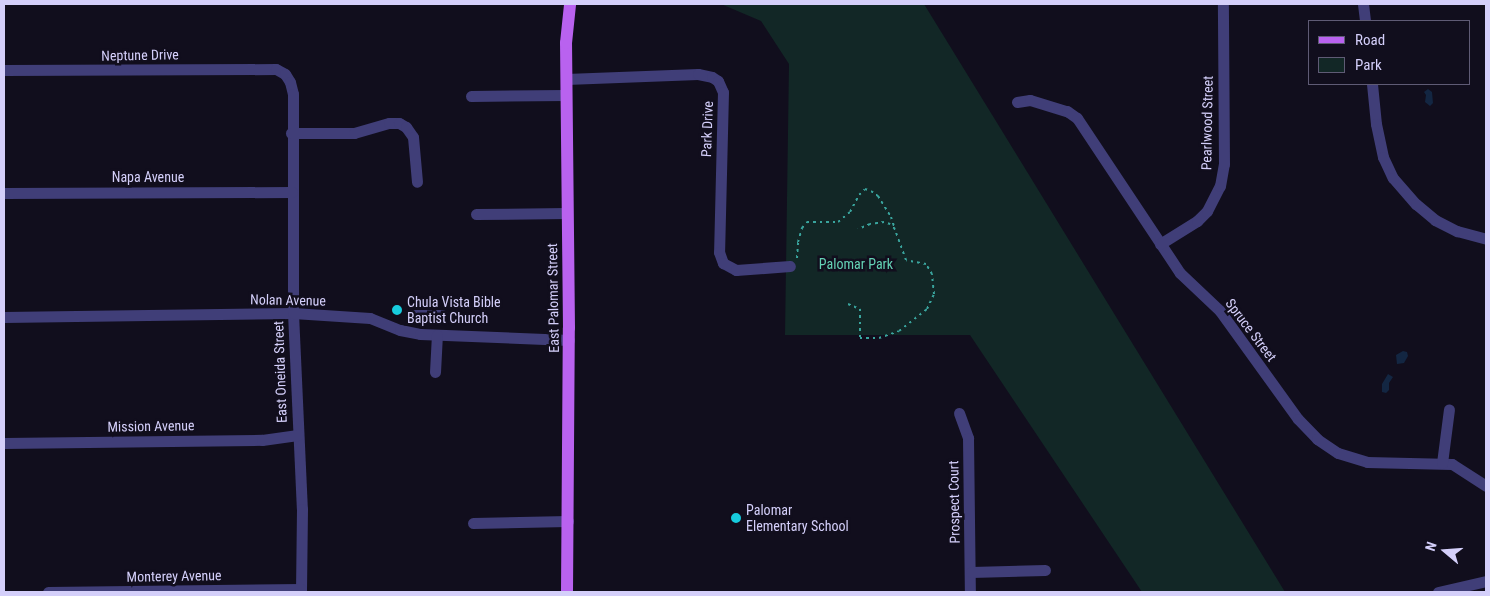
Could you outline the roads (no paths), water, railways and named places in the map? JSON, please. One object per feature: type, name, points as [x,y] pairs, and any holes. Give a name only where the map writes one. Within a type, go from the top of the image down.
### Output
[{"type":"main road","name":"East Palomar Street","points":[[567,592],[569,340],[566,213],[566,43],[570,4]]},
{"type":"street","name":"Pearlwood Street","points":[[1160,244],[1197,221],[1207,210],[1220,186],[1224,164],[1223,4]]},
{"type":"street","points":[[1363,4],[1365,20]]},
{"type":"street","name":"Neptune Drive","points":[[4,70],[276,69]]},
{"type":"street","name":"East Oneida Street","points":[[276,69],[285,74],[290,82],[293,94],[291,133],[293,313],[302,509],[301,591]]},
{"type":"street","name":"Park Drive","points":[[566,79],[698,74],[712,77],[718,81],[723,92],[720,252],[723,263],[736,270],[793,264]]},
{"type":"street","points":[[1372,85],[1376,124],[1383,158],[1393,178],[1416,204],[1435,220],[1457,231],[1486,239]]},
{"type":"street","points":[[471,96],[566,95]]},
{"type":"street","name":"Spruce Street","points":[[1017,102],[1030,100],[1067,111],[1076,118],[1180,273],[1220,311],[1298,419],[1317,438],[1338,453],[1366,462],[1452,464],[1486,486]]},
{"type":"street","points":[[291,133],[354,133],[389,123],[399,123],[406,126],[413,137],[417,182]]},
{"type":"street","name":"Napa Avenue","points":[[4,193],[292,192]]},
{"type":"street","points":[[476,214],[566,213]]},
{"type":"street","name":"Nolan Avenue","points":[[4,317],[293,313],[370,318],[400,330],[436,335],[569,340]]},
{"type":"street","points":[[412,315],[442,315]]},
{"type":"street","points":[[435,372],[436,335]]},
{"type":"street","points":[[1442,463],[1449,409]]},
{"type":"street","name":"Prospect Court","points":[[959,413],[968,438],[970,592]]},
{"type":"street","name":"Mission Avenue","points":[[4,443],[262,440],[298,435]]},
{"type":"street","points":[[473,523],[568,521]]},
{"type":"street","points":[[970,572],[1045,570]]},
{"type":"street","points":[[1438,592],[1486,581]]},
{"type":"street","name":"Monterey Avenue","points":[[48,592],[301,591]]},
{"type":"water","points":[[1428,89],[1432,92],[1433,103],[1430,106],[1425,102],[1426,95],[1424,92]]},
{"type":"water","points":[[1403,351],[1407,352],[1408,356],[1404,363],[1397,364],[1396,355]]},
{"type":"water","points":[[1388,374],[1393,377],[1389,383],[1389,390],[1386,393],[1382,392],[1382,384]]},
{"type":"place","name":"Chula Vista Bible Baptist Church","points":[[397,310]]},
{"type":"place","name":"Palomar Elementary School","points":[[736,518]]},
{"type":"park label","name":"Palomar Park","points":[[856,264]]}]
